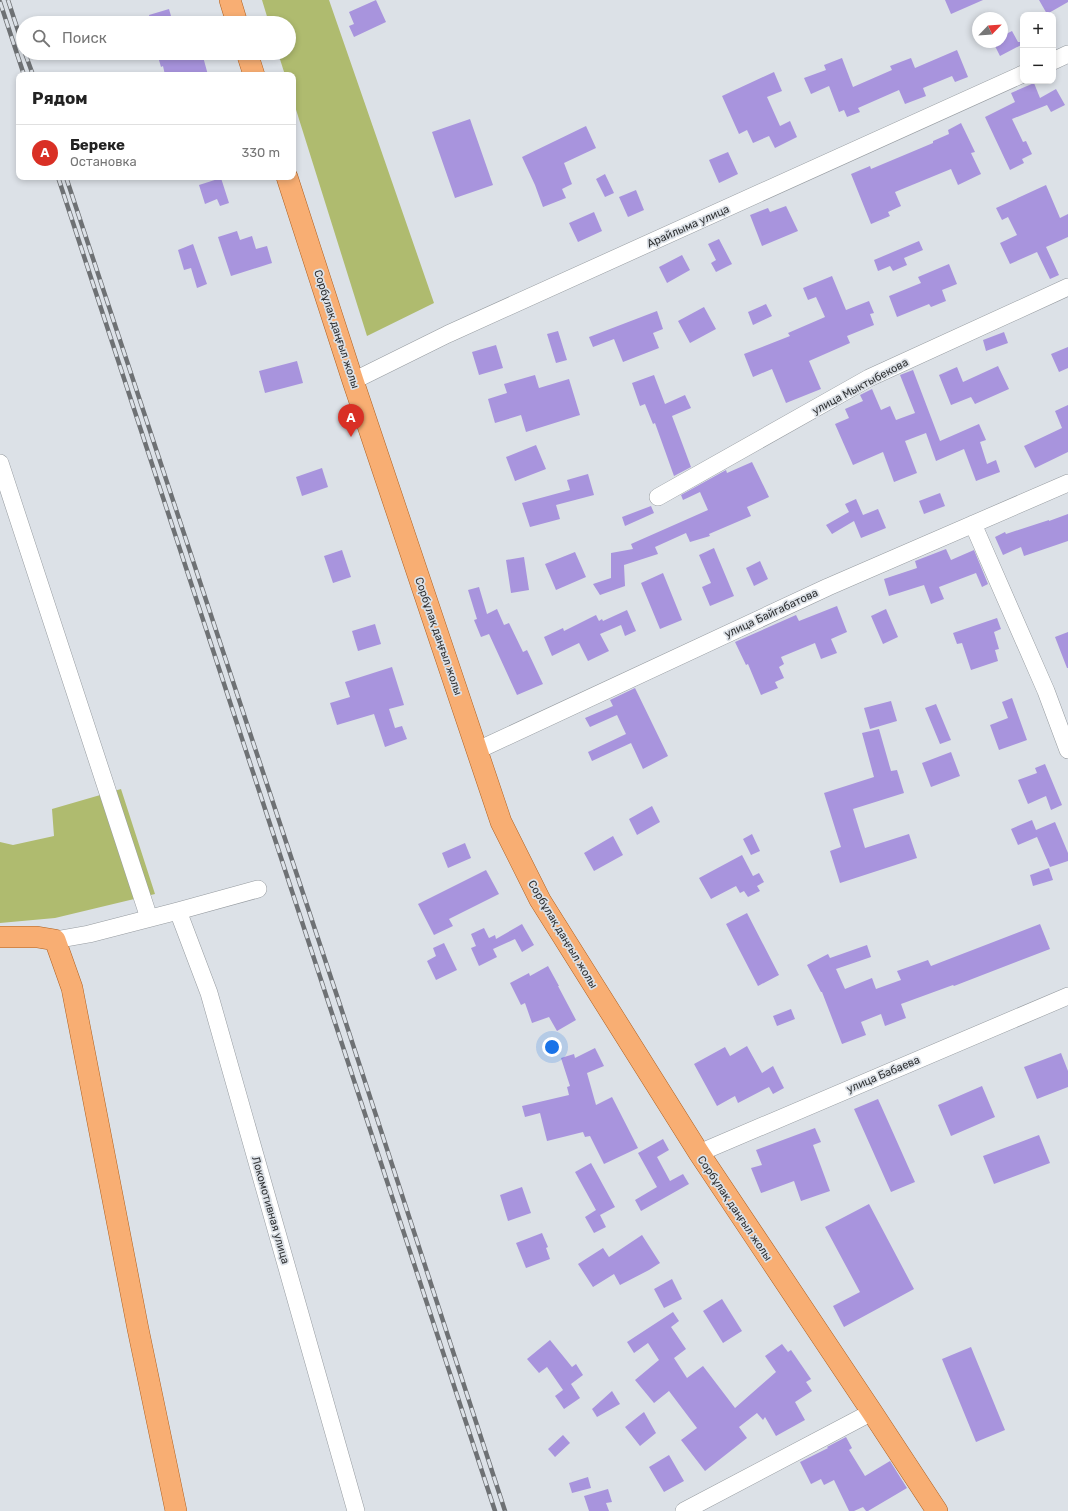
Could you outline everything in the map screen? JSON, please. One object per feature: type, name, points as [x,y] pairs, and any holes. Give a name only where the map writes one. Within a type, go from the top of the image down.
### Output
[{"type":"main road","points":[[230,0],[235,16]]},
{"type":"main road","points":[[249,60],[253,72]]},
{"type":"main road","name":"Сорбұлақ даңғыл жолы","points":[[288,180],[501,822],[540,900],[699,1154],[937,1511]]},
{"type":"main road","points":[[0,937],[37,937],[55,940],[72,988],[138,1329],[176,1511]]},
{"type":"street","points":[[1056,59],[1068,54]]},
{"type":"street","name":"Арайлыма улица","points":[[354,380],[448,334],[1020,75]]},
{"type":"street","name":"улица Мыктыбекова","points":[[658,497],[869,378],[1068,286]]},
{"type":"street","points":[[0,463],[149,918]]},
{"type":"street","name":"улица Байгабатова","points":[[478,750],[828,587],[1068,483]]},
{"type":"street","points":[[973,524],[1046,691],[1068,750]]},
{"type":"street","points":[[55,940],[89,934],[258,889]]},
{"type":"street","name":"Локомотивная улица","points":[[178,911],[209,993],[356,1511]]},
{"type":"street","name":"улица Бабаева","points":[[699,1154],[1068,996]]},
{"type":"street","points":[[684,1511],[872,1412]]},
{"type":"green space","points":[[262,0],[329,0],[434,303],[367,336],[296,110],[296,72],[284,72],[280,60],[296,60],[296,16],[267,16]]},
{"type":"green space","points":[[121,789],[155,894],[55,918],[0,923],[0,842],[13,845],[54,836],[52,809]]},
{"type":"building","points":[[376,0],[386,22],[354,37],[349,26],[354,24],[349,12]]},
{"type":"building","points":[[945,0],[983,0],[951,14]]},
{"type":"building","points":[[1039,0],[1068,0],[1068,2],[1050,12],[1046,12]]},
{"type":"building","points":[[169,9],[171,16],[149,16]]},
{"type":"building","points":[[1012,31],[1018,42],[1020,42],[1020,46],[1000,56],[996,48],[1008,48],[1008,33]]},
{"type":"building","points":[[957,50],[968,77],[955,82],[952,76],[923,88],[926,96],[905,104],[899,90],[858,108],[860,112],[847,117],[844,110],[839,112],[829,86],[811,94],[804,78],[826,70],[824,65],[842,58],[853,87],[892,70],[890,66],[911,58],[915,68]]},
{"type":"building","points":[[159,60],[204,60],[207,72],[164,72],[163,66],[161,67]]},
{"type":"building","points":[[774,72],[782,91],[767,97],[780,126],[790,121],[797,137],[775,148],[769,136],[753,143],[747,130],[739,134],[722,96]]},
{"type":"building","points":[[1034,84],[1040,98],[1056,89],[1065,105],[1051,112],[1047,105],[1012,119],[1023,142],[1026,141],[1032,154],[1022,159],[1024,163],[1010,170],[985,117],[1015,102],[1011,93]]},
{"type":"building","points":[[470,119],[493,185],[455,198],[432,132]]},
{"type":"building","points":[[961,123],[975,152],[971,153],[981,174],[958,185],[951,169],[895,192],[901,206],[888,212],[890,216],[871,224],[851,174],[870,166],[871,169],[933,143],[933,141],[949,134],[948,130]]},
{"type":"building","points":[[586,126],[596,148],[564,163],[572,184],[562,189],[566,198],[543,207],[522,157]]},
{"type":"building","points":[[728,152],[738,174],[719,183],[709,160]]},
{"type":"building","points":[[605,174],[614,193],[605,197],[596,179]]},
{"type":"building","points":[[215,180],[222,180],[229,203],[220,206],[217,199],[205,204],[199,185]]},
{"type":"building","points":[[1046,185],[1060,218],[1068,214],[1068,237],[1046,247],[1059,275],[1050,279],[1037,252],[1010,264],[1000,243],[1017,235],[1008,217],[1002,220],[996,208]]},
{"type":"building","points":[[636,190],[644,210],[628,217],[619,197]]},
{"type":"building","points":[[786,206],[798,231],[762,246],[750,215],[768,208],[770,212]]},
{"type":"building","points":[[594,212],[602,231],[578,242],[569,223]]},
{"type":"building","points":[[237,231],[240,240],[252,236],[256,249],[267,246],[272,263],[231,276],[218,237]]},
{"type":"building","points":[[719,239],[732,264],[716,272],[711,263],[716,260],[708,244]]},
{"type":"building","points":[[919,241],[923,250],[904,258],[907,265],[893,271],[890,266],[878,271],[874,260]]},
{"type":"building","points":[[193,244],[207,284],[197,288],[191,268],[184,270],[178,250]]},
{"type":"building","points":[[682,255],[690,270],[667,283],[659,267]]},
{"type":"building","points":[[949,264],[957,284],[942,290],[946,301],[931,307],[929,304],[897,317],[889,296],[921,283],[918,277]]},
{"type":"building","points":[[832,276],[846,310],[869,301],[874,313],[870,314],[874,325],[847,336],[850,343],[809,361],[821,389],[786,403],[772,369],[753,377],[744,354],[790,336],[788,333],[825,317],[816,297],[808,300],[803,288]]},
{"type":"building","points":[[766,304],[772,316],[753,325],[748,312]]},
{"type":"building","points":[[704,307],[716,329],[690,343],[678,321]]},
{"type":"building","points":[[657,311],[663,329],[653,333],[659,348],[623,362],[614,339],[593,347],[589,337]]},
{"type":"building","points":[[558,331],[567,360],[556,363],[547,334]]},
{"type":"building","points":[[1004,332],[1008,343],[986,351],[983,340]]},
{"type":"building","points":[[496,345],[503,368],[479,375],[472,352]]},
{"type":"building","points":[[1068,347],[1068,368],[1059,372],[1051,354]]},
{"type":"building","points":[[297,361],[303,383],[265,393],[259,371]]},
{"type":"building","points":[[998,366],[1009,389],[975,404],[971,397],[951,405],[939,375],[957,367],[963,382]]},
{"type":"building","points":[[913,370],[940,441],[979,424],[986,440],[980,442],[987,464],[996,460],[1000,472],[976,481],[964,449],[936,461],[926,433],[905,441],[917,473],[894,482],[883,452],[853,465],[835,424],[849,418],[845,409],[863,401],[860,395],[872,389],[881,410],[890,406],[896,420],[915,413],[900,375]]},
{"type":"building","points":[[535,375],[539,388],[569,379],[580,415],[526,432],[521,415],[495,423],[488,399],[507,393],[504,384]]},
{"type":"building","points":[[654,375],[665,404],[685,395],[691,408],[672,416],[691,467],[674,476],[655,423],[653,424],[645,404],[640,406],[632,383]]},
{"type":"building","points":[[1068,405],[1068,452],[1035,468],[1024,446],[1062,428],[1055,411]]},
{"type":"building","points":[[536,445],[546,469],[515,481],[506,457]]},
{"type":"building","points":[[752,462],[769,497],[747,507],[751,516],[709,534],[710,536],[690,542],[686,533],[655,547],[658,554],[624,565],[625,586],[600,595],[593,584],[611,578],[611,553],[633,549],[631,544],[708,510],[700,492],[683,500],[681,495],[726,470],[727,473]]},
{"type":"building","points":[[322,468],[328,487],[302,496],[296,477]]},
{"type":"building","points":[[588,474],[594,495],[556,505],[560,519],[530,527],[522,503],[570,490],[567,480]]},
{"type":"building","points":[[940,493],[945,506],[924,514],[919,501]]},
{"type":"building","points":[[856,499],[863,515],[878,509],[886,528],[861,538],[854,521],[832,534],[826,525],[849,512],[845,504]]},
{"type":"building","points":[[651,506],[654,513],[625,526],[622,517]]},
{"type":"building","points":[[1068,514],[1068,541],[1024,556],[1021,547],[1003,555],[995,537],[1005,532],[1006,534]]},
{"type":"building","points":[[714,548],[734,596],[710,606],[702,587],[711,583],[699,555]]},
{"type":"building","points":[[946,549],[951,560],[974,550],[988,584],[982,587],[976,573],[939,587],[944,599],[931,604],[924,585],[889,596],[884,579],[917,568],[915,561]]},
{"type":"building","points":[[342,550],[351,577],[333,583],[324,556]]},
{"type":"building","points":[[575,552],[586,577],[556,590],[545,564]]},
{"type":"building","points":[[524,557],[529,590],[511,593],[506,560]]},
{"type":"building","points":[[760,561],[768,579],[754,586],[746,568]]},
{"type":"building","points":[[663,573],[682,620],[660,629],[641,583]]},
{"type":"building","points":[[479,587],[487,614],[497,609],[504,625],[509,623],[523,652],[527,650],[543,684],[517,695],[489,634],[481,637],[474,620],[477,619],[468,590]]},
{"type":"building","points":[[837,606],[847,632],[831,639],[837,653],[821,659],[815,643],[781,657],[784,664],[779,667],[784,678],[775,682],[778,688],[761,695],[748,664],[746,665],[735,642],[796,615],[799,621]]},
{"type":"building","points":[[886,609],[898,637],[883,644],[871,616]]},
{"type":"building","points":[[627,610],[636,631],[625,636],[621,625],[600,634],[609,651],[588,661],[579,643],[552,656],[544,637],[563,628],[564,631],[596,615],[599,621],[602,619],[603,621]]},
{"type":"building","points":[[997,618],[1001,629],[994,632],[999,649],[995,650],[998,661],[971,670],[962,643],[957,644],[953,633]]},
{"type":"building","points":[[375,624],[381,644],[358,651],[352,631]]},
{"type":"building","points":[[1068,632],[1068,668],[1067,668],[1055,637]]},
{"type":"building","points":[[392,667],[404,705],[389,709],[395,728],[402,726],[407,739],[385,747],[374,714],[337,725],[330,703],[350,697],[345,682]]},
{"type":"building","points":[[635,688],[668,756],[643,769],[631,743],[592,761],[588,752],[626,734],[617,715],[590,727],[585,718],[613,706],[610,700]]},
{"type":"building","points":[[1012,698],[1027,740],[999,750],[990,725],[1008,718],[1002,702]]},
{"type":"building","points":[[891,701],[897,721],[870,729],[864,708]]},
{"type":"building","points":[[936,704],[951,740],[940,744],[925,708]]},
{"type":"building","points":[[879,729],[891,771],[897,770],[904,793],[853,809],[865,848],[909,834],[917,858],[840,883],[830,851],[841,847],[824,793],[874,777],[862,733]]},
{"type":"building","points":[[951,752],[960,776],[931,787],[922,763]]},
{"type":"building","points":[[1045,764],[1062,805],[1051,810],[1046,796],[1028,804],[1018,780],[1037,773],[1035,768]]},
{"type":"building","points":[[652,806],[660,822],[637,835],[629,819]]},
{"type":"building","points":[[1032,820],[1036,830],[1055,822],[1068,853],[1068,861],[1050,867],[1037,837],[1018,845],[1011,829]]},
{"type":"building","points":[[752,834],[760,851],[751,855],[743,839]]},
{"type":"building","points":[[613,836],[623,855],[594,871],[584,853]]},
{"type":"building","points":[[465,843],[471,858],[448,868],[442,853]]},
{"type":"building","points":[[742,855],[753,876],[759,873],[764,882],[757,886],[760,891],[748,897],[744,891],[740,893],[736,886],[711,899],[699,878]]},
{"type":"building","points":[[1049,868],[1053,880],[1033,886],[1030,875]]},
{"type":"building","points":[[486,870],[499,894],[449,919],[453,926],[434,935],[418,904]]},
{"type":"building","points":[[747,913],[779,975],[758,986],[726,924]]},
{"type":"building","points":[[522,924],[534,945],[522,952],[515,939],[493,949],[497,957],[479,966],[471,948],[476,946],[471,934],[484,928],[489,938],[495,935],[496,939]]},
{"type":"building","points":[[1040,924],[1050,949],[954,986],[953,985],[901,1004],[906,1018],[885,1026],[881,1014],[861,1022],[866,1035],[842,1044],[822,992],[807,965],[828,954],[830,958],[867,945],[871,957],[836,969],[845,989],[872,978],[876,989],[901,980],[897,971],[928,960],[931,966]]},
{"type":"building","points":[[444,943],[457,970],[436,980],[427,961],[436,956],[433,948]]},
{"type":"building","points":[[548,966],[576,1020],[557,1031],[549,1017],[532,1023],[525,1003],[521,1005],[510,983],[529,973],[530,976]]},
{"type":"building","points":[[791,1009],[795,1019],[777,1026],[773,1016]]},
{"type":"building","points":[[747,1046],[762,1073],[773,1066],[784,1088],[773,1094],[769,1087],[738,1103],[735,1096],[717,1106],[694,1064],[725,1047],[730,1056]]},
{"type":"building","points":[[595,1048],[604,1066],[587,1073],[596,1105],[612,1097],[638,1148],[604,1164],[590,1136],[585,1137],[583,1132],[547,1141],[540,1113],[525,1117],[522,1106],[569,1095],[567,1087],[570,1086],[561,1058],[574,1054],[575,1058]]},
{"type":"building","points":[[1061,1053],[1068,1071],[1068,1087],[1037,1099],[1024,1067]]},
{"type":"building","points":[[982,1086],[995,1117],[951,1136],[938,1105]]},
{"type":"building","points":[[878,1099],[915,1182],[891,1192],[854,1109]]},
{"type":"building","points":[[815,1128],[821,1142],[813,1145],[830,1191],[801,1201],[794,1181],[761,1193],[751,1168],[762,1165],[756,1150]]},
{"type":"building","points":[[1039,1135],[1050,1163],[994,1184],[983,1156]]},
{"type":"building","points":[[663,1139],[669,1150],[657,1157],[670,1181],[683,1174],[689,1184],[641,1211],[635,1200],[657,1187],[638,1153]]},
{"type":"building","points":[[591,1163],[615,1207],[600,1215],[606,1227],[594,1233],[585,1217],[596,1210],[575,1172]]},
{"type":"building","points":[[522,1187],[531,1213],[508,1221],[500,1195]]},
{"type":"building","points":[[869,1204],[914,1289],[844,1327],[833,1306],[860,1292],[825,1227]]},
{"type":"building","points":[[542,1233],[548,1247],[546,1248],[550,1259],[526,1268],[516,1243]]},
{"type":"building","points":[[642,1235],[660,1263],[620,1285],[614,1274],[593,1287],[578,1264],[603,1248],[609,1257]]},
{"type":"building","points":[[672,1279],[682,1299],[664,1308],[654,1289]]},
{"type":"building","points":[[722,1299],[742,1331],[723,1343],[703,1311]]},
{"type":"building","points":[[673,1312],[679,1321],[671,1327],[686,1349],[674,1358],[687,1378],[703,1366],[735,1408],[776,1372],[765,1356],[782,1344],[788,1352],[791,1350],[811,1379],[806,1382],[812,1391],[795,1402],[805,1420],[776,1436],[765,1417],[763,1420],[757,1413],[739,1427],[747,1438],[705,1471],[681,1440],[697,1428],[669,1391],[654,1403],[635,1380],[659,1360],[648,1343],[634,1353],[627,1342]]},
{"type":"building","points":[[550,1340],[572,1367],[576,1364],[583,1375],[571,1384],[580,1398],[564,1409],[555,1396],[563,1390],[547,1367],[539,1373],[527,1359]]},
{"type":"building","points":[[971,1347],[1005,1430],[976,1442],[942,1359]]},
{"type":"building","points":[[612,1391],[620,1404],[597,1417],[592,1409]]},
{"type":"building","points":[[644,1412],[656,1433],[640,1446],[625,1427]]},
{"type":"building","points":[[563,1435],[570,1443],[555,1457],[548,1449]]},
{"type":"building","points":[[846,1437],[852,1448],[849,1450],[865,1476],[890,1461],[907,1488],[868,1511],[866,1511],[863,1507],[854,1511],[849,1511],[834,1480],[824,1485],[821,1479],[811,1484],[800,1462]]},
{"type":"building","points":[[669,1455],[684,1481],[664,1492],[649,1467]]},
{"type":"building","points":[[588,1477],[591,1488],[572,1493],[569,1483]]},
{"type":"building","points":[[608,1489],[612,1502],[606,1503],[609,1511],[589,1511],[584,1496]]},
{"type":"railway","points":[[8,0],[16,25]]},
{"type":"railway","points":[[0,2],[16,51]]},
{"type":"railway","points":[[19,60],[23,72]]},
{"type":"railway","points":[[28,60],[32,72]]},
{"type":"railway","points":[[59,180],[495,1511]]},
{"type":"railway","points":[[67,180],[341,1008],[505,1511]]},
{"type":"place","name":"Береке","points":[[351,437]]}]
